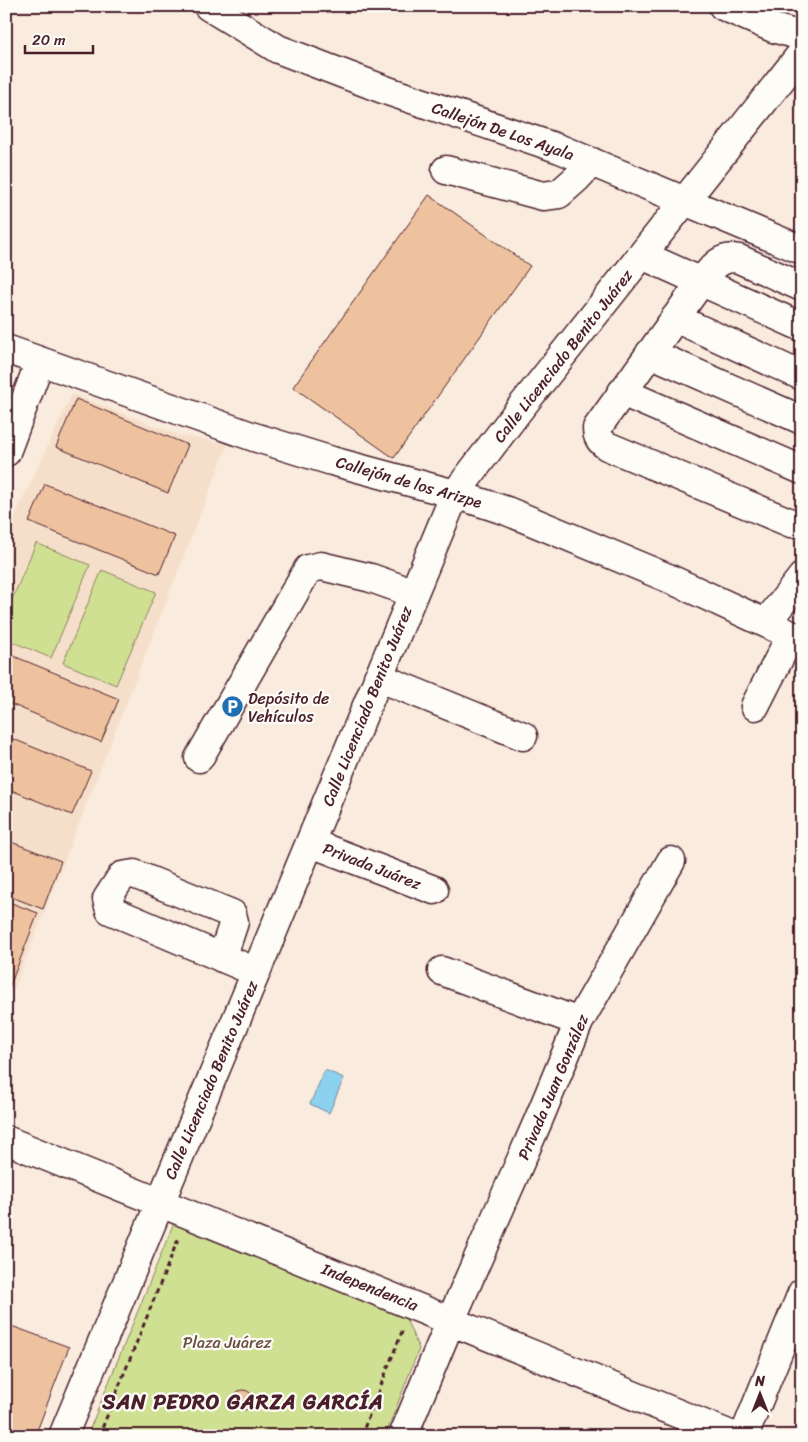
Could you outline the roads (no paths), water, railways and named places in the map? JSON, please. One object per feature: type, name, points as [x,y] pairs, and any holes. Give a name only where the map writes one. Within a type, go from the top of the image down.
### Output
[{"type":"street","name":"Callejón De Los Ayala","points":[[208,6],[278,50],[388,91],[560,149],[802,250]]},
{"type":"street","points":[[723,6],[773,28],[802,36]]},
{"type":"street","name":"Calle Licenciado Benito Juárez","points":[[63,1436],[159,1201],[311,843],[455,494],[518,411],[802,53]]},
{"type":"street","points":[[446,170],[543,196],[559,194],[592,162]]},
{"type":"street","points":[[642,255],[802,327]]},
{"type":"street","points":[[802,287],[732,258],[720,261],[701,282],[597,428],[597,435],[600,441],[607,446],[791,523],[802,523]]},
{"type":"street","points":[[675,318],[802,376]]},
{"type":"street","name":"Callejón de los Arizpe","points":[[6,349],[254,437],[332,461],[455,494],[506,511],[668,578],[796,638]]},
{"type":"street","points":[[650,353],[802,420]]},
{"type":"street","points":[[6,452],[40,361]]},
{"type":"street","points":[[622,392],[802,470]]},
{"type":"street","points":[[199,758],[308,568],[321,566],[371,578],[413,593]]},
{"type":"street","points":[[766,623],[802,577]]},
{"type":"street","points":[[755,706],[796,638]]},
{"type":"street","points":[[378,677],[523,736]]},
{"type":"street","name":"Privada Juárez","points":[[311,843],[434,890]]},
{"type":"street","name":"Privada Juan González","points":[[403,1436],[579,1022],[671,861]]},
{"type":"street","points":[[222,958],[256,972]]},
{"type":"street","points":[[442,971],[579,1022]]},
{"type":"street","name":"Independencia","points":[[6,1140],[733,1436]]},
{"type":"street","points":[[744,1436],[802,1293]]},
{"type":"water","points":[[325,1070],[344,1078],[329,1113],[310,1104]]},
{"type":"place","name":"Depósito de Vehículos","points":[[232,707]]},
{"type":"district","name":"SAN PEDRO GARZA GARCÍA","points":[[243,1402]]},
{"type":"park label","name":"Plaza Juárez","points":[[227,1342]]}]
